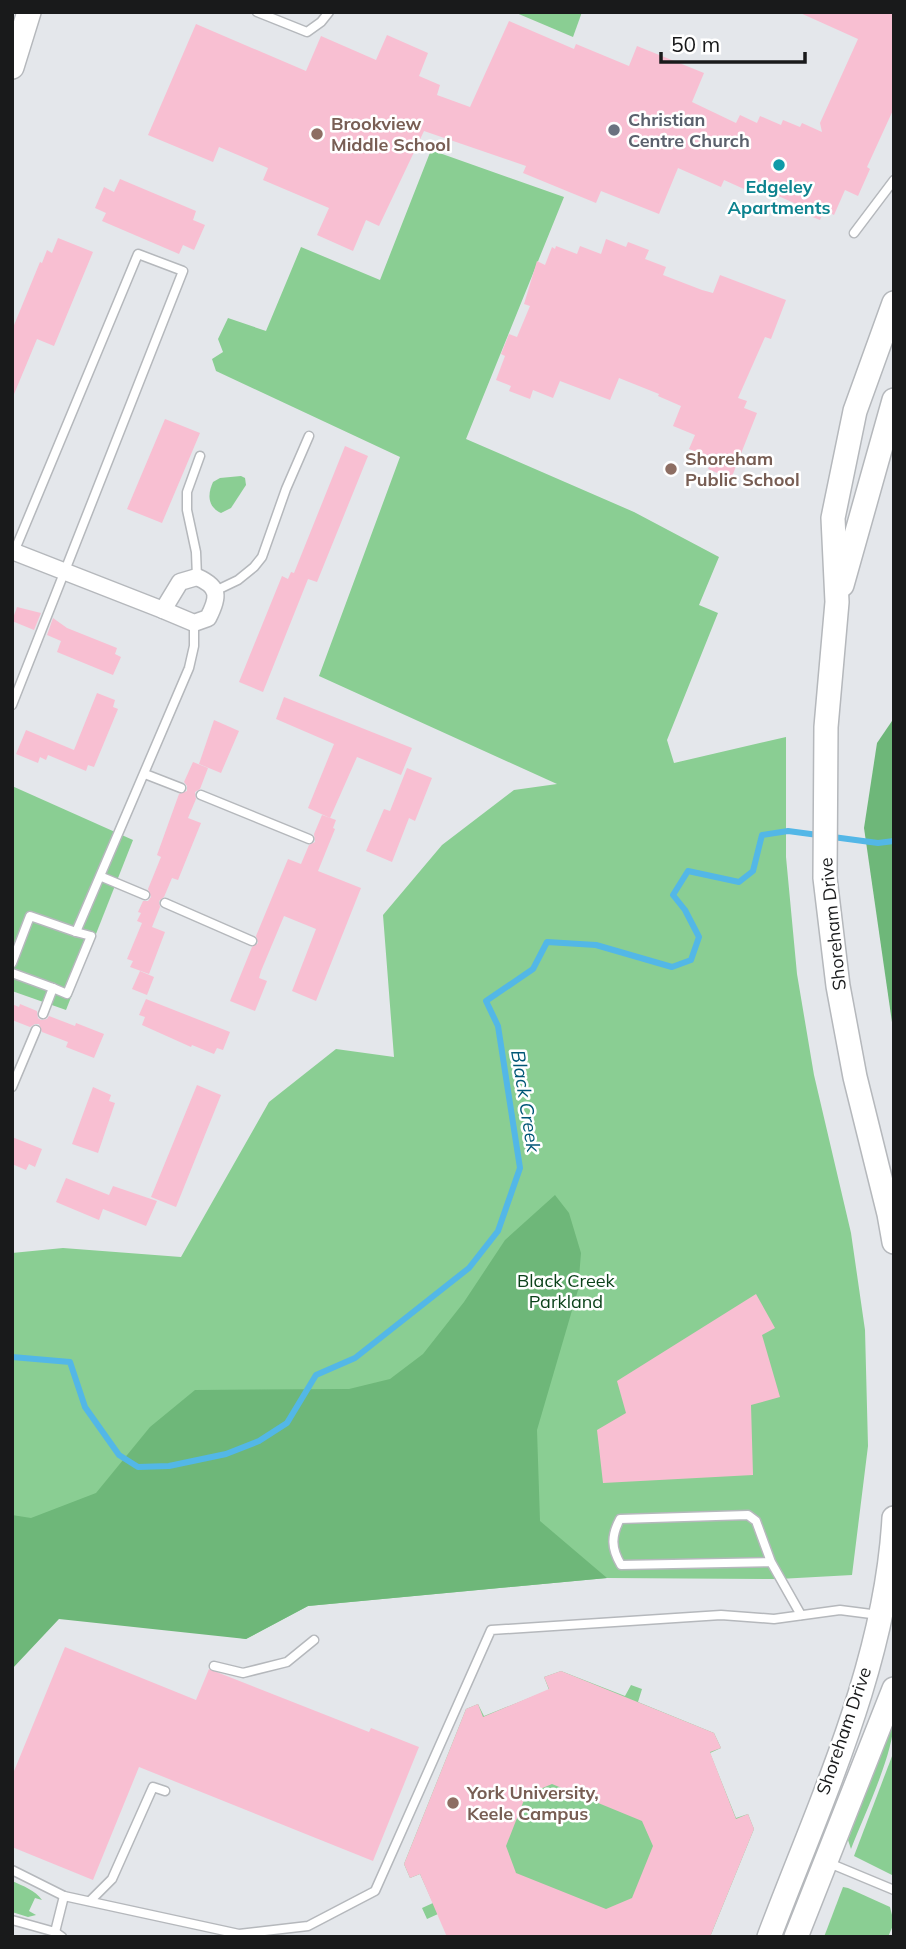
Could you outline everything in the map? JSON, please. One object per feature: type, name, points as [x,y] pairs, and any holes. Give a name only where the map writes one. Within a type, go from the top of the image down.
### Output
[{"type":"street","points":[[12,67],[29,12]]},
{"type":"street","name":"Shoreham Drive","points":[[894,303],[855,411],[833,518],[836,602],[826,727],[825,878],[838,986],[855,1077],[891,1215],[894,1242]]},
{"type":"street","name":"Shoreham Drive","points":[[836,602],[894,400]]},
{"type":"street","points":[[13,552],[194,622],[208,618],[217,602],[215,591],[208,582],[197,577],[180,582],[163,610]]},
{"type":"street","name":"Shoreham Drive","points":[[769,1937],[887,1617],[894,1518]]},
{"type":"street","name":"Shoreham Drive","points":[[796,1937],[894,1689]]},
{"type":"lane","points":[[257,12],[307,32],[329,12]]},
{"type":"lane","points":[[854,233],[894,180]]},
{"type":"lane","points":[[12,705],[183,271],[138,254],[13,552]]},
{"type":"lane","points":[[215,591],[239,580],[262,558],[286,489],[309,436]]},
{"type":"lane","points":[[197,577],[196,552],[187,510],[187,492],[200,456]]},
{"type":"lane","points":[[76,932],[102,877],[189,668],[194,646],[194,622]]},
{"type":"lane","points":[[145,774],[181,788]]},
{"type":"lane","points":[[201,795],[309,839]]},
{"type":"lane","points":[[102,877],[145,895]]},
{"type":"lane","points":[[165,903],[252,941]]},
{"type":"lane","points":[[12,963],[30,916],[91,936],[67,994],[12,973]]},
{"type":"lane","points":[[43,1014],[53,988]]},
{"type":"lane","points":[[12,1087],[36,1030]]},
{"type":"lane","points":[[771,1562],[621,1565],[614,1553],[612,1532],[620,1519],[748,1515],[756,1521],[771,1562],[800,1615]]},
{"type":"lane","points":[[12,1870],[64,1896],[240,1936],[308,1926],[375,1891],[491,1630],[722,1615],[774,1619],[840,1610],[887,1617]]},
{"type":"lane","points":[[214,1666],[243,1672],[287,1662],[314,1640]]},
{"type":"lane","points":[[90,1901],[113,1879],[153,1787],[165,1791]]},
{"type":"lane","points":[[825,1862],[894,1890]]},
{"type":"lane","points":[[12,1920],[58,1935],[64,1896]]},
{"type":"green space","points":[[514,12],[582,12],[573,37]]},
{"type":"green space","name":"Black Creek Parkland","points":[[431,150],[564,197],[466,439],[634,512],[719,557],[699,605],[718,613],[667,740],[674,763],[786,737],[786,857],[797,974],[814,1075],[851,1233],[865,1330],[868,1446],[852,1575],[779,1579],[607,1578],[308,1606],[246,1639],[12,1597],[12,1253],[63,1248],[181,1257],[269,1102],[336,1049],[394,1057],[383,915],[442,845],[514,790],[557,784],[319,676],[400,457],[216,371],[212,359],[223,352],[218,339],[228,318],[266,331],[301,247],[380,280]]},
{"type":"green space","points":[[220,478],[245,478],[246,485],[231,508],[221,513],[213,507],[210,500],[213,482]]},
{"type":"green space","points":[[894,718],[894,1036],[864,828],[877,743]]},
{"type":"green space","points":[[12,786],[133,840],[66,1010],[12,991]]},
{"type":"green space","points":[[555,1195],[569,1213],[581,1253],[578,1290],[537,1430],[540,1521],[607,1578],[308,1606],[246,1639],[59,1619],[12,1669],[12,1515],[31,1518],[96,1493],[150,1427],[195,1390],[349,1389],[390,1379],[423,1354],[464,1302],[505,1240]]},
{"type":"green space","points":[[561,1671],[625,1696],[631,1685],[642,1689],[638,1702],[714,1733],[721,1748],[710,1753],[736,1818],[748,1814],[754,1829],[710,1937],[438,1914],[427,1919],[422,1908],[433,1903],[420,1874],[410,1878],[404,1864],[466,1709],[478,1704],[484,1716],[549,1690],[544,1677]]},
{"type":"green space","points":[[894,1719],[884,1767],[851,1849],[848,1840]]},
{"type":"green space","points":[[894,1751],[894,1876],[854,1856]]},
{"type":"green space","points":[[12,1881],[32,1891],[42,1900],[35,1898],[29,1911],[36,1915],[28,1917],[12,1912]]},
{"type":"green space","points":[[843,1887],[890,1907],[894,1923],[888,1937],[824,1937]]},
{"type":"building","points":[[798,12],[894,12],[894,108],[867,167],[870,169],[858,196],[845,190],[834,215],[824,210],[820,220],[800,212],[803,207],[747,182],[744,189],[724,180],[721,187],[678,168],[659,214],[601,191],[596,203],[523,173],[526,166],[424,131],[379,226],[366,220],[353,251],[317,235],[329,208],[263,180],[268,168],[219,147],[213,162],[148,135],[196,24],[306,71],[321,36],[376,60],[387,35],[428,53],[419,76],[440,85],[437,95],[470,107],[509,21],[574,49],[576,44],[629,66],[637,46],[704,73],[692,102],[736,123],[740,115],[757,123],[760,116],[781,125],[783,120],[800,127],[802,123],[822,132],[820,123],[858,39]]},
{"type":"building","points":[[120,179],[196,211],[193,220],[205,225],[194,250],[183,245],[179,254],[102,221],[106,213],[95,208],[104,187],[114,192]]},
{"type":"building","points":[[58,238],[93,252],[54,346],[37,339],[12,399],[12,330],[40,262],[42,263],[47,250],[52,253]]},
{"type":"building","points":[[606,239],[626,247],[628,242],[649,250],[645,259],[666,267],[663,275],[702,290],[713,293],[720,275],[786,300],[771,339],[765,337],[738,398],[747,401],[744,408],[757,413],[731,479],[708,469],[713,459],[689,449],[695,435],[673,426],[681,406],[658,396],[659,394],[619,378],[610,400],[560,381],[553,398],[533,390],[530,399],[509,391],[511,386],[496,380],[505,356],[501,354],[509,334],[517,337],[530,306],[524,304],[537,261],[545,265],[552,247],[555,249],[556,246],[577,254],[580,246],[601,254]]},
{"type":"building","points":[[165,419],[200,433],[162,523],[127,509]]},
{"type":"building","points":[[345,446],[368,456],[317,582],[308,579],[263,692],[239,682],[282,576],[288,579],[291,572],[294,573]]},
{"type":"building","points":[[17,607],[41,613],[34,630],[12,621]]},
{"type":"building","points":[[53,618],[67,628],[117,648],[115,654],[121,657],[113,675],[57,652],[61,641],[47,635]]},
{"type":"building","points":[[97,693],[115,700],[113,707],[118,709],[94,767],[88,765],[86,771],[48,755],[46,760],[40,757],[38,763],[16,754],[26,730],[74,750]]},
{"type":"building","points":[[284,697],[412,748],[401,775],[357,757],[330,818],[308,808],[334,744],[276,719]]},
{"type":"building","points":[[214,720],[239,731],[221,773],[199,764]]},
{"type":"building","points":[[193,762],[208,768],[200,789],[195,792],[196,799],[188,818],[201,823],[178,880],[172,878],[164,897],[159,901],[160,907],[152,927],[165,932],[149,974],[130,967],[133,961],[127,959],[142,923],[137,921],[141,913],[138,912],[143,901],[148,901],[151,897],[148,889],[161,857],[157,855],[179,794],[187,791],[184,782]]},
{"type":"building","points":[[407,768],[432,778],[415,821],[409,818],[392,862],[366,851],[384,809],[390,811]]},
{"type":"building","points":[[322,815],[336,820],[318,871],[361,888],[316,1001],[292,991],[316,929],[284,916],[261,971],[259,978],[267,981],[255,1011],[230,1001],[252,947],[258,943],[256,936],[288,859],[301,864],[309,845],[315,842],[314,834]]},
{"type":"building","points":[[140,971],[154,977],[147,995],[132,989]]},
{"type":"building","points":[[146,999],[230,1032],[223,1050],[217,1048],[214,1054],[192,1045],[191,1047],[142,1025],[145,1017],[139,1015]]},
{"type":"building","points":[[12,1004],[19,1007],[20,1004],[37,1011],[41,1020],[49,1016],[104,1034],[94,1058],[66,1047],[68,1042],[42,1032],[39,1024],[30,1027],[12,1020]]},
{"type":"building","points":[[197,1085],[221,1095],[176,1207],[151,1197]]},
{"type":"building","points":[[93,1087],[111,1095],[109,1101],[115,1103],[98,1153],[72,1144]]},
{"type":"building","points":[[12,1137],[42,1149],[35,1167],[29,1164],[26,1170],[12,1164]]},
{"type":"building","points":[[66,1178],[109,1195],[113,1186],[157,1201],[146,1226],[103,1209],[99,1220],[56,1202]]},
{"type":"building","points":[[756,1294],[775,1328],[762,1335],[780,1397],[751,1405],[753,1475],[603,1483],[597,1430],[626,1413],[617,1381]]},
{"type":"building","points":[[65,1647],[196,1700],[209,1669],[369,1732],[371,1728],[419,1747],[373,1861],[139,1767],[93,1880],[12,1847],[12,1776]]},
{"type":"building","points":[[561,1671],[714,1733],[721,1748],[710,1752],[736,1819],[748,1814],[754,1829],[710,1937],[447,1937],[420,1874],[410,1878],[404,1864],[466,1709],[478,1704],[483,1717],[549,1689],[544,1677]],"holes":[[[552,1784],[642,1821],[653,1846],[632,1898],[606,1909],[516,1873],[506,1846],[526,1795]]]},
{"type":"waterway","name":"Black Creek","points":[[12,1357],[70,1362],[85,1407],[119,1455],[138,1467],[169,1466],[226,1454],[259,1441],[287,1423],[316,1375],[355,1358],[469,1268],[498,1231],[520,1168],[498,1026],[486,1001],[533,969],[547,942],[596,945],[672,967],[691,960],[699,937],[685,910],[673,895],[688,871],[739,882],[753,871],[762,835],[788,831],[878,843],[894,841]]},
{"type":"place","name":"Christian Centre Church","points":[[614,130]]},
{"type":"place","name":"Brookview Middle School","points":[[317,134]]},
{"type":"place","name":"Edgeley Apartments","points":[[779,165]]},
{"type":"place","name":"Shoreham Public School","points":[[671,469]]},
{"type":"place","name":"York University, Keele Campus","points":[[453,1803]]}]
